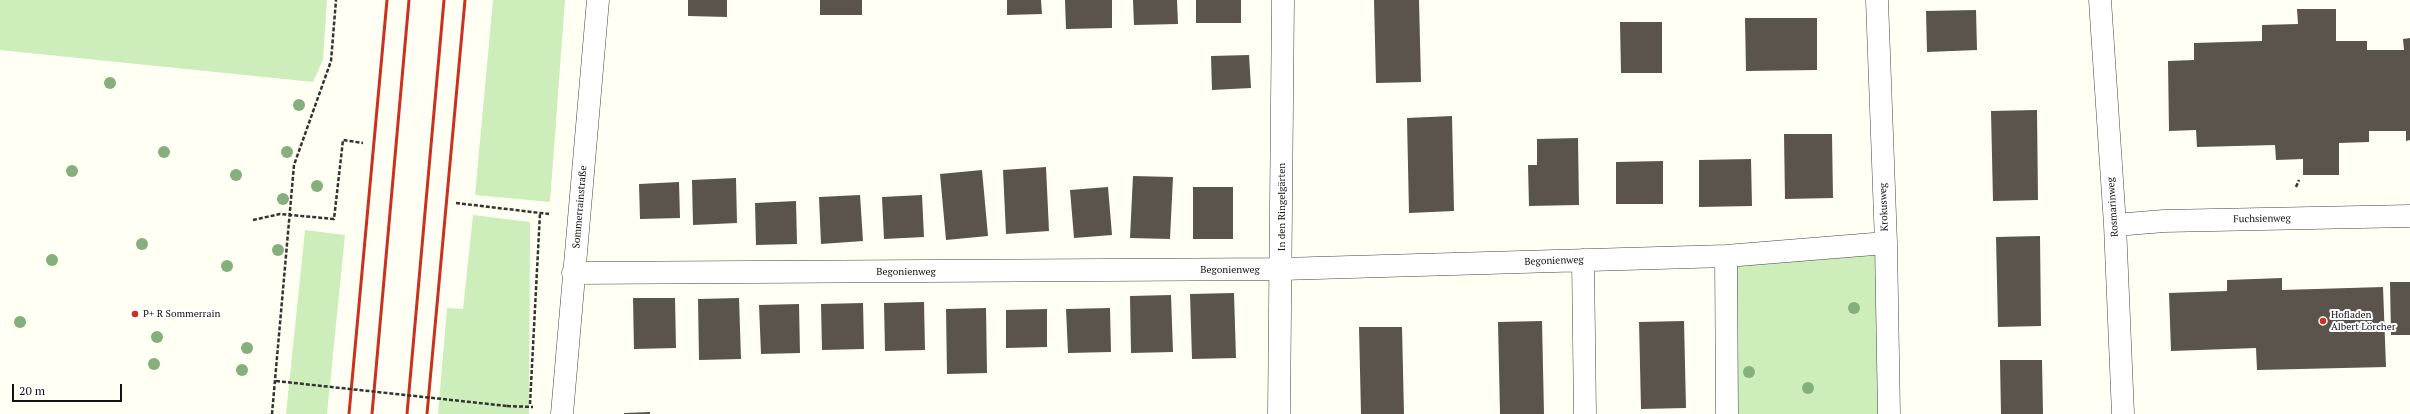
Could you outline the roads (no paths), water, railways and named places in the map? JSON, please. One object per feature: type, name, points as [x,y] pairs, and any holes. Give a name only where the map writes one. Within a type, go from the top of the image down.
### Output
[{"type":"street","name":"Sommerrainstraße","points":[[562,414],[573,273],[598,0]]},
{"type":"street","name":"In den Ringelgärten","points":[[1279,414],[1282,269],[1283,0]]},
{"type":"street","name":"Krokusweg","points":[[1877,0],[1886,243],[1889,414]]},
{"type":"street","name":"Rosmarinweg","points":[[2100,0],[2115,225],[2123,414]]},
{"type":"street","name":"Fuchsienweg","points":[[2115,225],[2164,221],[2410,216]]},
{"type":"street","name":"Begonienweg","points":[[573,273],[1282,269],[1726,256],[1886,243]]},
{"type":"street","points":[[1726,256],[1727,414]]},
{"type":"street","points":[[1583,260],[1585,414]]},
{"type":"railway","points":[[349,414],[387,0]]},
{"type":"railway","points":[[372,414],[409,0]]},
{"type":"railway","points":[[407,414],[444,0]]},
{"type":"railway","points":[[427,414],[465,0]]},
{"type":"place","name":"P+ R Sommerrain","points":[[135,314]]},
{"type":"place","name":"Hofladen Albert Lörcher","points":[[2323,321]]}]
